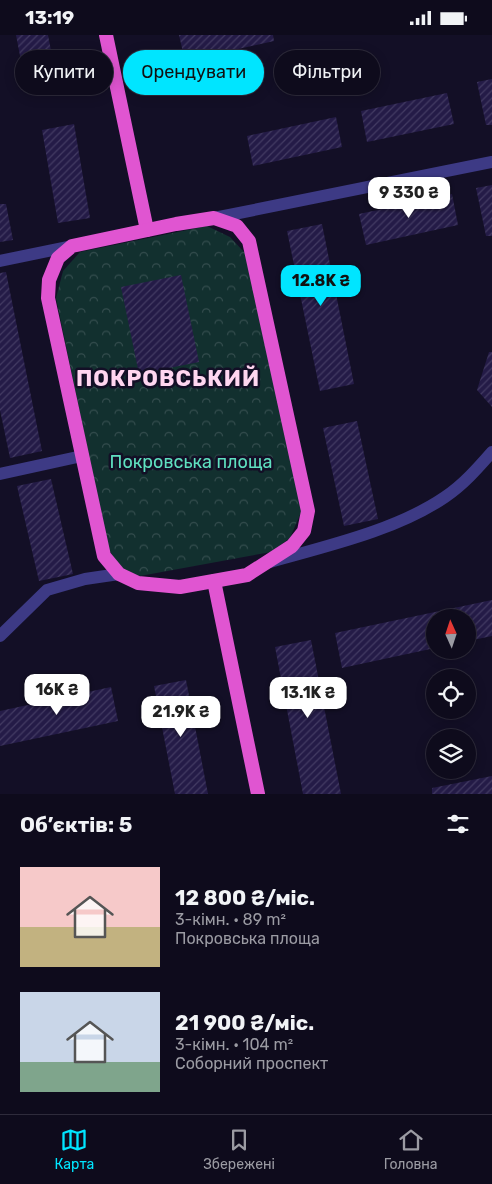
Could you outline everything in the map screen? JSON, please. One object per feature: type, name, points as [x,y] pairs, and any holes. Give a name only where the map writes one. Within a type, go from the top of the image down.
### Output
[{"type":"highway","points":[[106,35],[146,230]]},
{"type":"highway","points":[[214,218],[237,226],[250,241],[308,511],[304,531],[292,546],[270,562],[247,575],[180,587],[138,583],[119,575],[104,556],[48,298],[49,280],[58,258],[72,246],[214,218]]},
{"type":"highway","points":[[214,581],[258,794]]},
{"type":"street","points":[[214,218],[492,162]]},
{"type":"street","points":[[0,261],[72,246]]},
{"type":"street","points":[[270,562],[358,537],[397,522],[445,497],[492,452]]},
{"type":"street","points":[[0,474],[82,456]]},
{"type":"street","points":[[0,636],[47,590],[85,579],[119,575]]},
{"type":"green space","name":"Покровська площа","points":[[207,226],[230,237],[245,253],[302,510],[290,538],[271,552],[140,576],[121,569],[108,548],[56,298],[63,271],[80,252]]},
{"type":"building","points":[[16,35],[48,35],[51,50],[19,50]]},
{"type":"building","points":[[179,35],[273,35],[274,41],[234,50],[182,50]]},
{"type":"building","points":[[492,79],[492,125],[486,125],[477,82]]},
{"type":"building","points":[[447,93],[454,124],[367,142],[361,111]]},
{"type":"building","points":[[336,117],[342,147],[253,166],[247,136]]},
{"type":"building","points":[[74,124],[90,218],[58,223],[42,130]]},
{"type":"building","points":[[492,185],[492,236],[486,236],[476,188]]},
{"type":"building","points":[[452,194],[458,225],[366,245],[359,214]]},
{"type":"building","points":[[0,204],[6,204],[13,240],[0,242]]},
{"type":"building","points":[[322,224],[354,384],[320,391],[287,231]]},
{"type":"building","points":[[6,272],[42,451],[10,458],[0,410],[0,273]]},
{"type":"building","points":[[181,275],[199,362],[139,374],[121,287]]},
{"type":"building","points":[[489,352],[492,352],[492,407],[477,390]]},
{"type":"building","points":[[357,421],[378,519],[344,526],[323,428]]},
{"type":"building","points":[[51,479],[73,574],[39,581],[17,486]]},
{"type":"building","points":[[492,600],[492,636],[476,639],[476,609],[449,609]]},
{"type":"building","points":[[426,614],[426,650],[342,668],[335,633]]},
{"type":"building","points":[[311,640],[341,794],[303,794],[275,647]]},
{"type":"building","points":[[186,680],[208,794],[175,794],[154,686]]},
{"type":"building","points":[[111,687],[118,721],[0,746],[0,711]]},
{"type":"building","points":[[492,776],[492,794],[432,794],[432,788]]},
{"type":"district","name":"ПОКРОВСЬКИЙ","points":[[168,378]]}]
